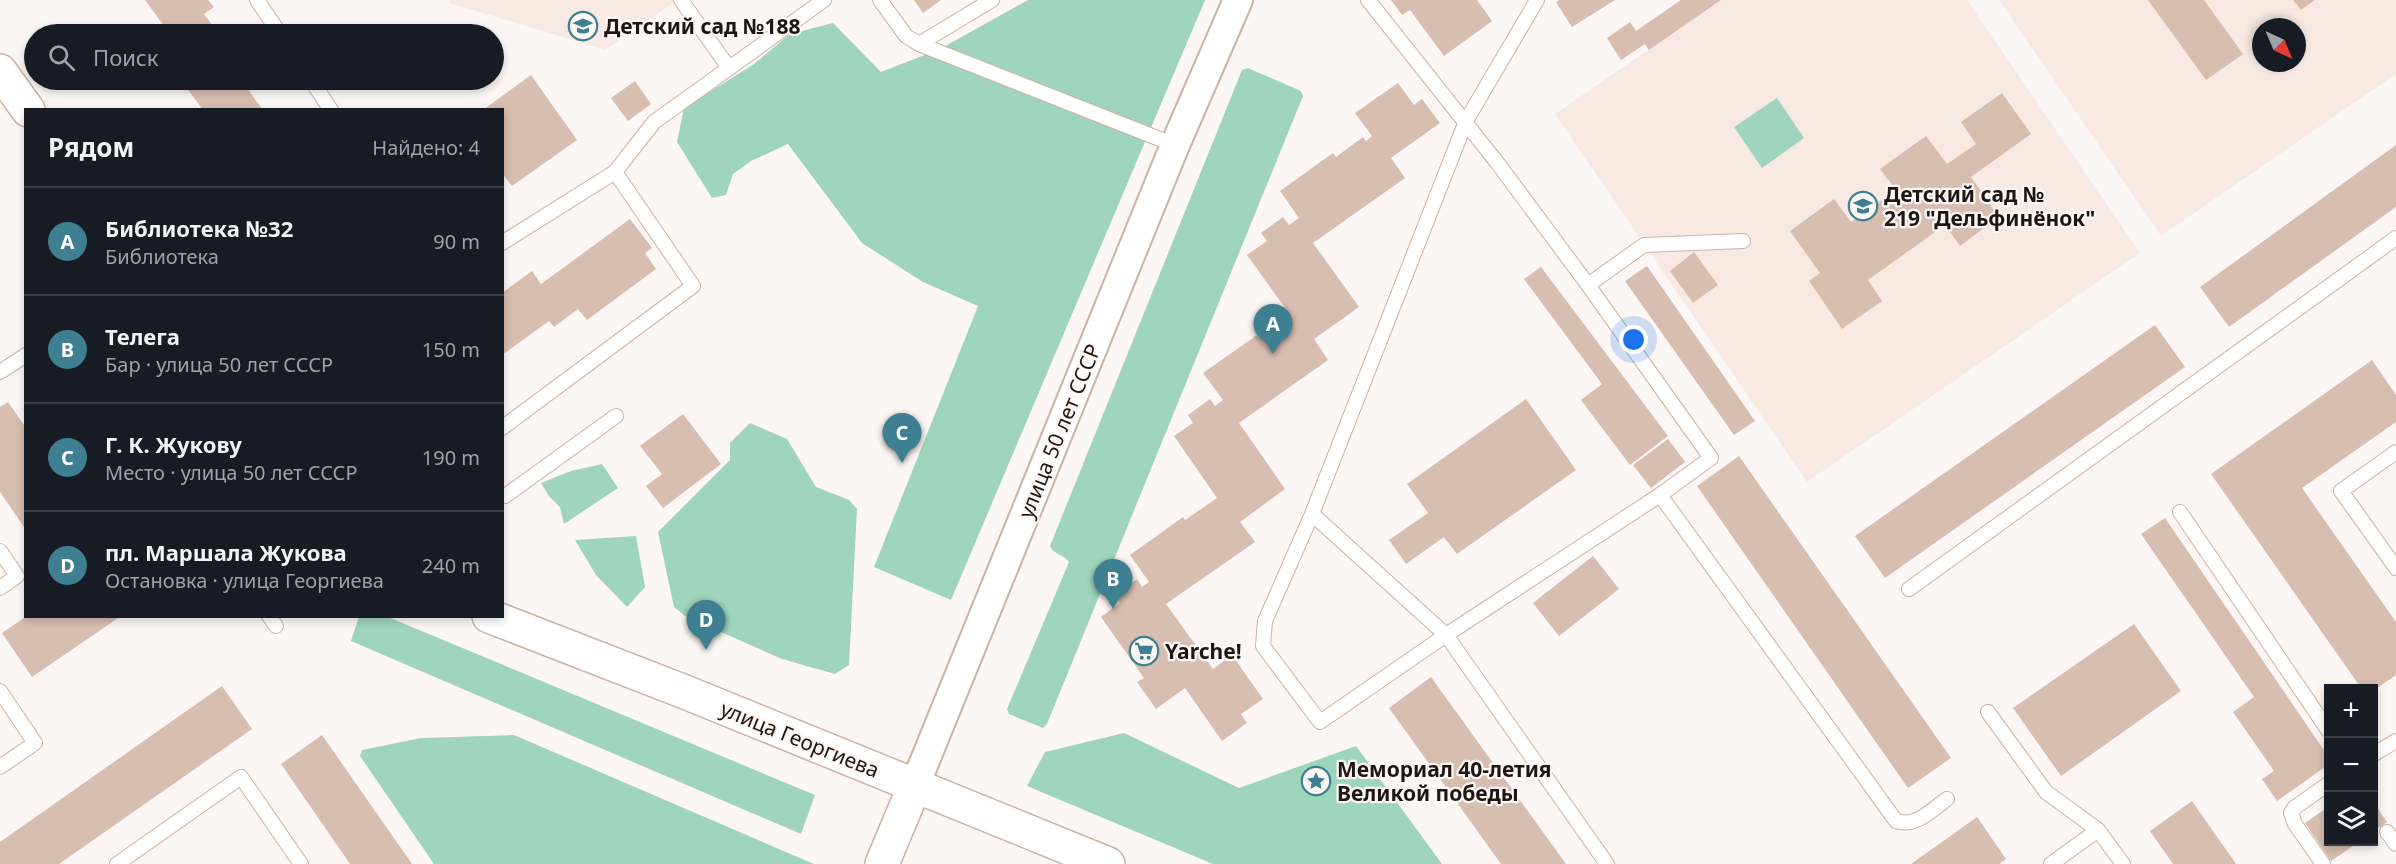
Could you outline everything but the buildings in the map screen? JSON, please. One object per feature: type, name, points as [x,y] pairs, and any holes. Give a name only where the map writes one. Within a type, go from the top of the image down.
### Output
[{"type":"street","name":"улица 50 лет СССР","points":[[882,864],[1176,145],[1238,0]]},
{"type":"street","points":[[0,71],[27,108]]},
{"type":"street","name":"улица Георгиева","points":[[494,618],[685,692],[1108,864]]},
{"type":"lane","points":[[257,0],[273,24]]},
{"type":"lane","points":[[681,0],[729,68]]},
{"type":"lane","points":[[504,242],[615,172],[654,122],[824,0]]},
{"type":"lane","points":[[880,0],[906,36],[919,44],[1176,145]]},
{"type":"lane","points":[[919,44],[992,0]]},
{"type":"lane","points":[[1368,0],[1466,122],[1588,285],[1711,458],[1660,495],[1446,635],[1320,722],[1263,646],[1265,621],[1311,514],[1466,122],[1537,0]]},
{"type":"lane","points":[[317,90],[330,108]]},
{"type":"lane","points":[[504,427],[693,286],[615,172]]},
{"type":"lane","points":[[1909,589],[2396,238]]},
{"type":"lane","points":[[1588,285],[1644,245],[1743,241]]},
{"type":"lane","points":[[0,372],[24,356]]},
{"type":"lane","points":[[504,496],[616,416]]},
{"type":"lane","points":[[2396,452],[2342,491],[2396,568]]},
{"type":"lane","points":[[1660,495],[1896,821],[1905,824],[1914,823],[1947,799]]},
{"type":"lane","points":[[2180,512],[2324,724]]},
{"type":"lane","points":[[1311,514],[1446,635],[1607,864]]},
{"type":"lane","points":[[0,551],[17,576],[0,588]]},
{"type":"lane","points":[[0,691],[35,743],[0,767]]},
{"type":"lane","points":[[1988,712],[2046,792],[2098,830],[2123,864]]},
{"type":"lane","points":[[2378,751],[2396,741]]},
{"type":"lane","points":[[117,864],[241,777],[301,864]]},
{"type":"lane","points":[[2323,864],[2295,824],[2292,813],[2294,808],[2324,786]]},
{"type":"lane","points":[[2051,864],[2098,830]]},
{"type":"lane","points":[[2387,832],[2396,844]]},
{"type":"shaded area","name":"Детский сад №188","points":[[449,0],[677,0],[605,50],[450,3]]},
{"type":"shaded area","name":"Детский сад № 219 \"Дельфинёнок\"","points":[[1721,0],[1967,0],[2140,253],[1807,482],[1555,114]]},
{"type":"shaded area","points":[[1999,0],[2396,0],[2396,74],[2161,236]]},
{"type":"green space","points":[[1028,0],[1205,0],[951,600],[874,567],[978,306],[923,282],[862,243],[788,144],[751,161],[733,174],[726,195],[712,198],[677,142],[684,108],[754,64],[790,34],[833,23],[881,72],[940,49]]},
{"type":"green space","points":[[1248,68],[1301,91],[1303,96],[1047,724],[1043,728],[1009,714],[1007,709],[1069,562],[1050,546],[1242,70]]},
{"type":"green space","points":[[1777,98],[1804,138],[1762,168],[1734,127]]},
{"type":"green space","points":[[750,423],[787,439],[816,487],[849,500],[857,509],[849,665],[835,674],[782,659],[685,616],[674,607],[658,532],[730,460],[730,443]]},
{"type":"green space","points":[[602,464],[618,488],[564,524],[560,507],[541,483],[571,471]]},
{"type":"green space","points":[[636,536],[645,587],[627,607],[596,575],[575,540]]},
{"type":"green space","points":[[359,618],[390,618],[815,795],[801,834],[351,641]]},
{"type":"green space","points":[[1124,733],[1239,788],[1356,746],[1442,864],[1213,864],[1027,786],[1045,752]]},
{"type":"green space","points":[[514,735],[814,864],[434,864],[360,756],[362,750],[421,738]]},
{"type":"place","name":"Детский сад №188","points":[[583,26]]},
{"type":"place","name":"Детский сад № 219 \"Дельфинёнок\"","points":[[1863,206]]},
{"type":"place","name":"Библиотека №32","points":[[1273,354]]},
{"type":"place","name":"Г. К. Жукову","points":[[902,463]]},
{"type":"place","name":"Телега","points":[[1113,609]]},
{"type":"place","name":"пл. Маршала Жукова","points":[[706,650]]},
{"type":"place","name":"Yarche!","points":[[1144,651]]},
{"type":"place","name":"Мемориал 40-летия Великой победы","points":[[1316,781]]}]
